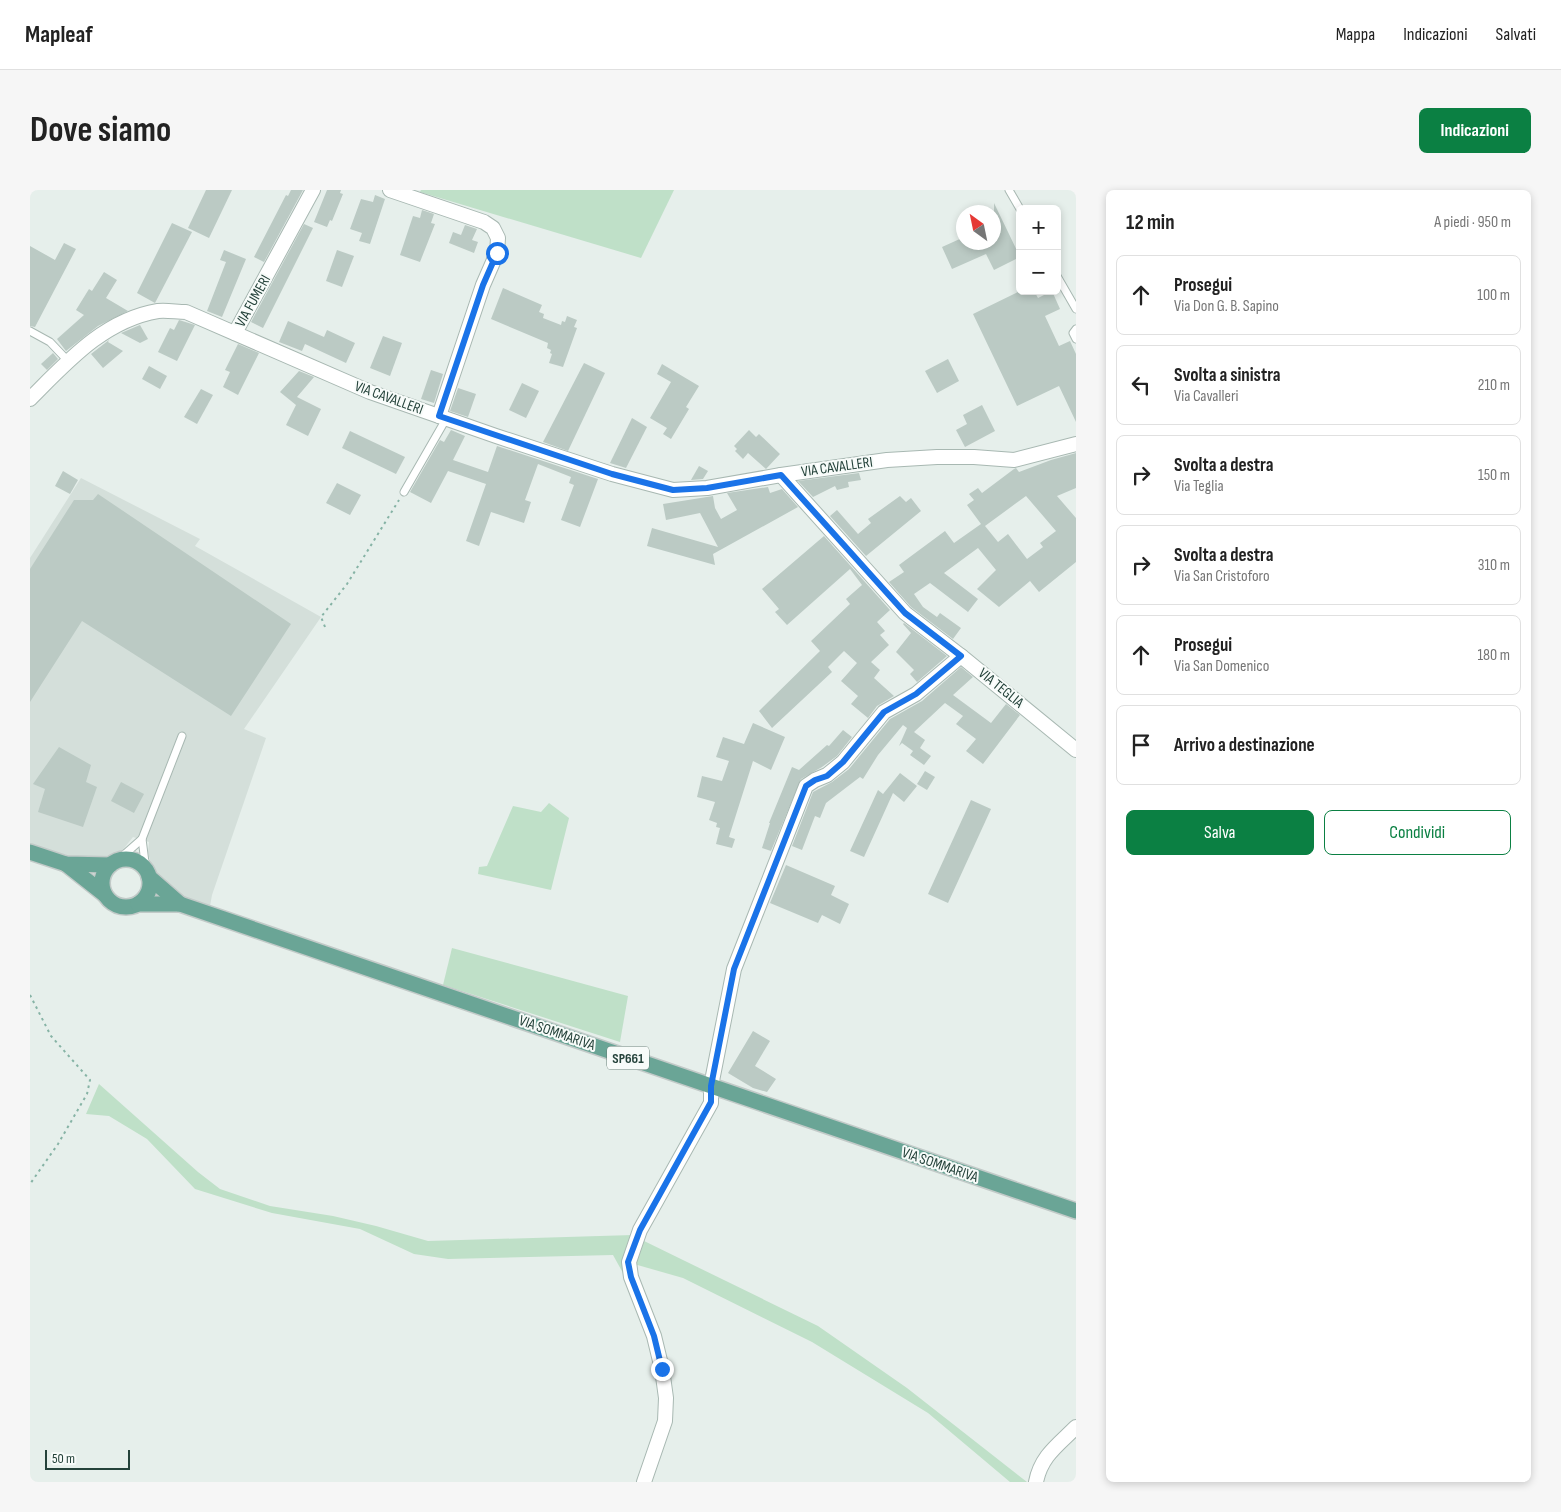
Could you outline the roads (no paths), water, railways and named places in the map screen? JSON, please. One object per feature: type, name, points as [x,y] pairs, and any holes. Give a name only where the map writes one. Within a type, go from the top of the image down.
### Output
[{"type":"main road","points":[[30,852],[66,864],[114,863],[125,859],[133,860],[140,864],[147,873],[150,885],[148,892],[138,904],[130,907],[115,905],[66,864]]},
{"type":"main road","points":[[104,894],[102,878],[114,863]]},
{"type":"main road","name":"VIA SOMMARIVA","points":[[147,873],[180,904]]},
{"type":"main road","name":"VIA SOMMARIVA","points":[[138,904],[180,904],[1076,1211]]},
{"type":"street","name":"VIA FUMERI","points":[[30,399],[68,361],[102,333],[132,317],[160,310],[186,312],[235,333],[313,190]]},
{"type":"street","points":[[390,190],[484,222],[493,228],[498,238],[497,253],[483,285],[443,417]]},
{"type":"street","name":"VIA CAVALLERI","points":[[235,333],[370,392],[612,474],[673,490],[707,488],[887,460],[937,456],[1014,460],[1076,444]]},
{"type":"street","name":"VIA TEGLIA","points":[[781,475],[905,613],[1076,750]]},
{"type":"street","points":[[644,1482],[665,1421],[666,1398],[662,1369],[654,1336],[631,1277],[628,1262],[640,1230],[711,1102],[711,1086],[734,969],[806,786],[815,780],[827,776],[843,762],[884,712],[916,694],[961,656]]},
{"type":"street","points":[[1036,1482],[1038,1470],[1045,1457],[1076,1427]]},
{"type":"lane","points":[[1009,190],[1018,205]]},
{"type":"lane","points":[[1061,283],[1076,309]]},
{"type":"lane","points":[[1076,329],[1073,333],[1076,338]]},
{"type":"lane","points":[[30,331],[50,342],[68,361]]},
{"type":"lane","points":[[404,492],[443,417]]},
{"type":"lane","points":[[114,863],[142,839],[182,736]]},
{"type":"lane","points":[[142,839],[147,873]]}]
